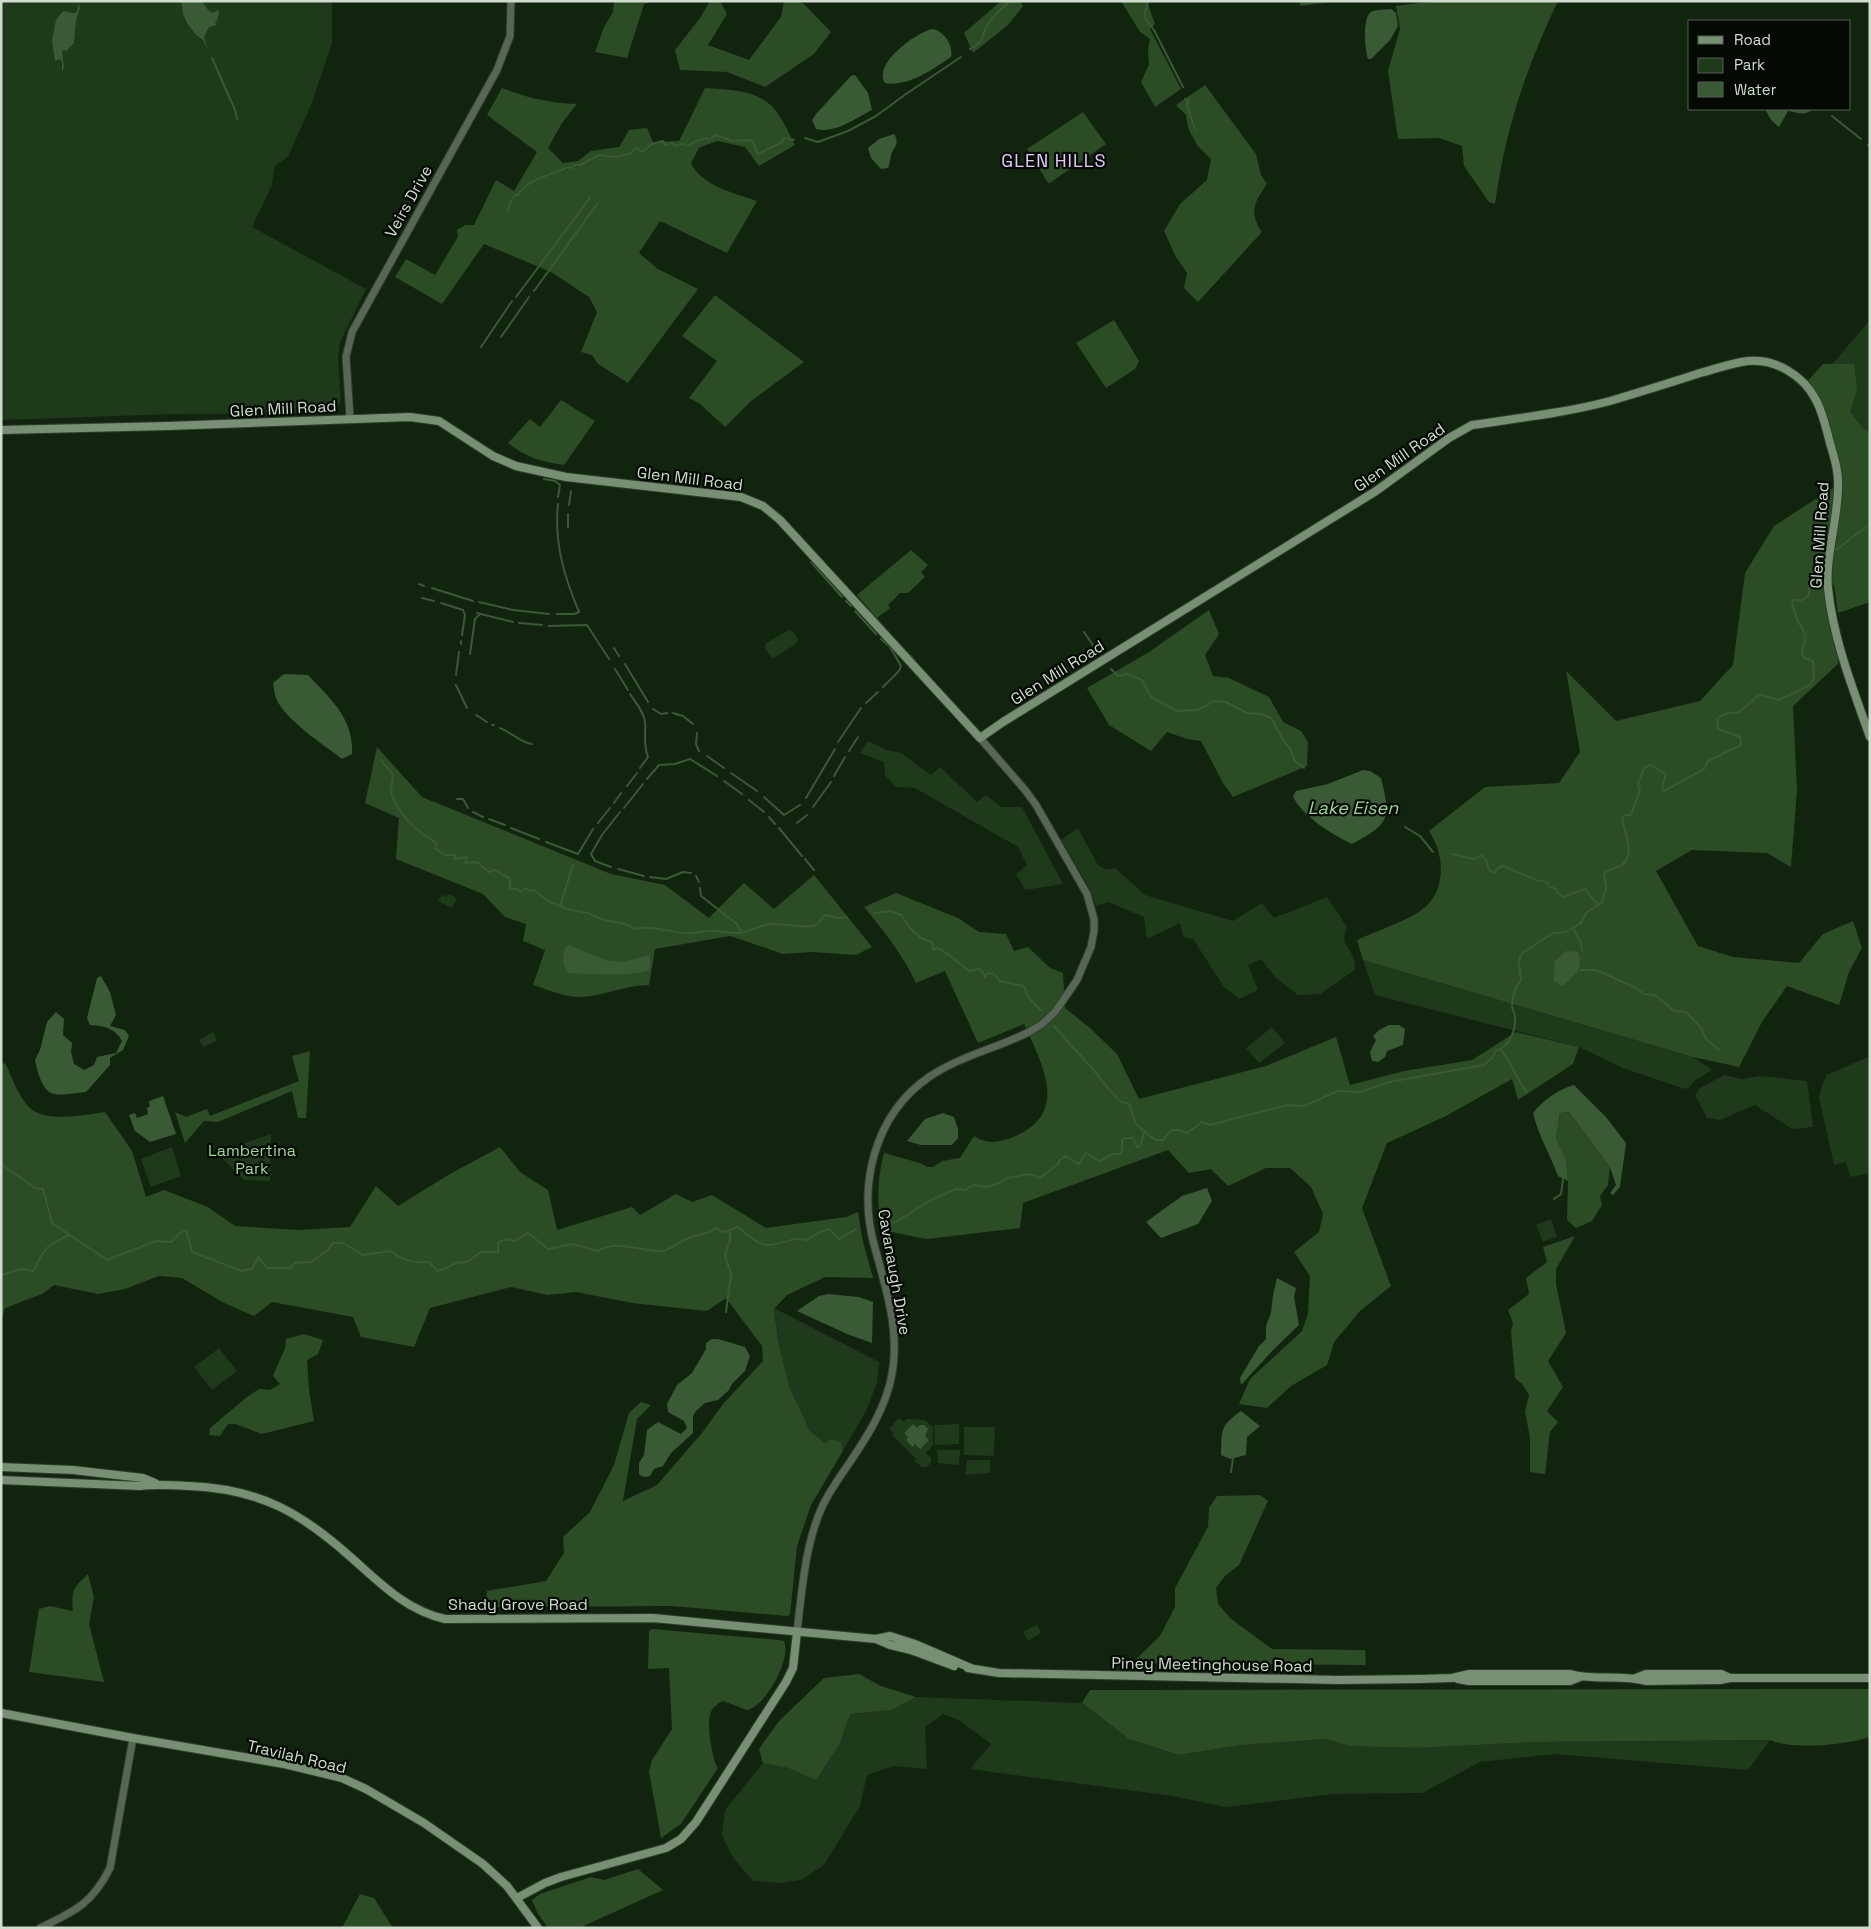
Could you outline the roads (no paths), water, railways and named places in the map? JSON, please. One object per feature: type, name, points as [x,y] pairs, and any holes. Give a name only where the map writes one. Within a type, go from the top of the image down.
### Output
[{"type":"main road","name":"Glen Mill Road","points":[[1,430],[187,426],[410,417],[439,421],[493,456],[516,466],[566,477],[741,497],[756,502],[780,520],[980,738],[1376,491],[1449,438],[1472,425],[1583,408],[1722,367],[1748,361],[1764,361],[1779,366],[1805,384],[1815,398],[1822,413],[1839,484],[1828,586],[1831,614],[1852,686],[1870,737]]},
{"type":"main road","name":"Shady Grove Road","points":[[1,1467],[73,1470],[142,1478],[157,1484]]},
{"type":"main road","name":"Shady Grove Road","points":[[1,1480],[216,1487],[256,1497],[281,1507],[318,1528],[407,1604],[419,1611],[438,1617],[476,1620],[653,1618],[797,1632]]},
{"type":"main road","name":"Piney Meetinghouse Road","points":[[797,1632],[876,1639],[890,1636],[915,1644],[973,1669],[1000,1673],[1338,1680],[1452,1678],[1469,1681],[1570,1681],[1580,1677],[1636,1678],[1646,1674],[1721,1674],[1730,1678],[1870,1678]]},
{"type":"main road","points":[[517,1898],[561,1877],[658,1851],[681,1839],[696,1822],[786,1682],[793,1668],[797,1632]]},
{"type":"main road","name":"Travilah Road","points":[[1,1713],[284,1764],[342,1778],[366,1789],[424,1823],[472,1855],[507,1886],[538,1928]]},
{"type":"street","name":"Veirs Drive","points":[[350,418],[346,357],[352,332],[497,70],[510,36],[511,1]]},
{"type":"street","name":"Cavanaugh Drive","points":[[797,1632],[808,1550],[822,1507],[870,1433],[879,1414],[892,1375],[894,1351],[893,1322],[868,1212],[869,1174],[876,1146],[886,1124],[899,1105],[930,1077],[943,1069],[1011,1041],[1029,1032],[1049,1018],[1067,997],[1077,980],[1091,947],[1094,919],[1087,894],[1036,805],[980,738]]},
{"type":"street","points":[[40,1928],[88,1902],[110,1868],[133,1738]]},
{"type":"water","points":[[181,1],[202,2],[213,13],[218,10],[215,23],[217,25],[209,27],[204,37],[208,50],[203,40],[196,35],[187,23]]},
{"type":"water","points":[[78,4],[80,8],[76,20],[74,43],[66,51],[63,50],[62,52],[64,67],[62,72],[62,61],[59,59],[55,61],[52,40],[56,20],[63,11],[77,12]]},
{"type":"water","points":[[1391,9],[1396,13],[1398,26],[1390,40],[1371,59],[1368,59],[1365,27],[1368,15],[1375,10]]},
{"type":"water","points":[[932,29],[940,32],[947,39],[951,48],[951,57],[929,72],[912,80],[894,84],[885,83],[883,75],[890,58],[907,42]]},
{"type":"water","points":[[855,75],[868,93],[872,110],[838,127],[823,130],[816,129],[812,120],[816,114],[851,76]]},
{"type":"water","points":[[1766,110],[1810,110],[1807,113],[1788,111],[1779,127],[1771,120]]},
{"type":"water","points":[[894,134],[896,145],[891,155],[890,163],[888,168],[881,169],[871,158],[868,148],[879,139]]},
{"type":"water","points":[[284,674],[308,675],[333,701],[349,730],[352,754],[342,759],[305,731],[280,706],[273,683]]},
{"type":"water","name":"Lake Eisen","points":[[1363,770],[1370,771],[1381,778],[1386,811],[1381,825],[1352,844],[1310,818],[1293,796],[1296,791],[1328,784]]},
{"type":"water","points":[[569,945],[605,960],[622,962],[650,955],[650,969],[645,972],[624,974],[569,973],[563,961],[565,948]]},
{"type":"water","points":[[1566,951],[1578,952],[1580,964],[1575,975],[1563,986],[1553,980],[1555,961]]},
{"type":"water","points":[[101,976],[110,992],[116,1015],[110,1026],[125,1030],[129,1036],[123,1050],[110,1058],[110,1065],[86,1092],[54,1094],[43,1085],[35,1060],[40,1050],[47,1022],[56,1012],[64,1019],[63,1035],[72,1043],[71,1052],[74,1064],[84,1070],[94,1065],[97,1057],[116,1053],[122,1041],[109,1028],[90,1025],[87,1018],[97,978]]},
{"type":"water","points":[[1389,1025],[1399,1025],[1405,1029],[1403,1045],[1387,1051],[1385,1057],[1378,1062],[1372,1061],[1370,1052],[1376,1040],[1373,1036],[1379,1030]]},
{"type":"water","points":[[1574,1085],[1606,1117],[1626,1143],[1620,1187],[1613,1195],[1610,1193],[1616,1185],[1610,1167],[1569,1112],[1560,1113],[1556,1138],[1566,1160],[1568,1181],[1558,1176],[1538,1129],[1533,1113],[1552,1096]]},
{"type":"water","points":[[163,1096],[176,1134],[150,1142],[135,1131],[129,1115],[135,1113],[137,1118],[148,1114],[149,1101]]},
{"type":"water","points":[[943,1113],[954,1117],[958,1129],[958,1138],[952,1145],[921,1145],[907,1141],[925,1119]]},
{"type":"water","points":[[1207,1188],[1212,1201],[1198,1224],[1161,1238],[1146,1222],[1182,1196]]},
{"type":"water","points":[[1277,1278],[1296,1288],[1294,1297],[1299,1325],[1241,1385],[1240,1378],[1259,1346],[1266,1339],[1266,1326],[1271,1313]]},
{"type":"water","points":[[828,1294],[859,1297],[873,1302],[872,1343],[847,1334],[797,1311],[819,1296]]},
{"type":"water","points":[[712,1339],[745,1347],[750,1356],[745,1371],[718,1400],[705,1403],[696,1411],[693,1416],[693,1433],[671,1453],[663,1466],[654,1469],[650,1476],[639,1475],[639,1463],[644,1455],[647,1430],[658,1422],[681,1434],[687,1428],[684,1421],[668,1412],[667,1404],[677,1385],[692,1373],[706,1349],[706,1343]]},
{"type":"water","points":[[1241,1411],[1260,1426],[1247,1437],[1246,1455],[1230,1459],[1221,1455],[1222,1434],[1225,1425]]},
{"type":"water","points":[[913,1424],[917,1428],[920,1425],[924,1425],[928,1429],[925,1436],[929,1440],[920,1449],[915,1444],[913,1447],[906,1440],[908,1437],[904,1433]]},
{"type":"waterway","points":[[970,49],[980,43],[985,28],[1010,1]]},
{"type":"waterway","points":[[1148,1],[1144,17],[1154,30],[1183,87]]},
{"type":"waterway","points":[[805,138],[818,142],[848,131],[876,116],[961,57]]},
{"type":"waterway","points":[[212,58],[235,110],[237,119]]},
{"type":"waterway","points":[[1185,99],[1188,99],[1187,106],[1195,129]]},
{"type":"waterway","points":[[1832,116],[1861,139]]},
{"type":"waterway","points":[[508,211],[515,195],[518,195],[522,189],[534,181],[568,167],[572,168],[575,165],[580,165],[599,155],[614,157],[630,154],[636,148],[642,152],[652,144],[663,141],[665,145],[672,143],[676,146],[682,144],[688,146],[706,138],[709,140],[716,135],[732,141],[749,140],[753,142],[758,154],[782,142],[784,138],[794,140]]},
{"type":"waterway","points":[[516,297],[590,198]]},
{"type":"waterway","points":[[534,291],[598,203]]},
{"type":"waterway","points":[[501,337],[529,297]]},
{"type":"waterway","points":[[481,347],[512,301]]},
{"type":"waterway","points":[[544,479],[555,481],[560,485],[558,497]]},
{"type":"waterway","points":[[569,505],[571,491]]},
{"type":"waterway","points":[[557,614],[574,614],[579,612],[561,559],[557,532],[558,504]]},
{"type":"waterway","points":[[568,514],[568,527]]},
{"type":"waterway","points":[[1836,550],[1870,524]]},
{"type":"waterway","points":[[1054,1026],[1119,1101],[1129,1104],[1136,1124],[1155,1140],[1163,1140],[1171,1130],[1187,1133],[1202,1122],[1210,1125],[1287,1105],[1304,1106],[1338,1091],[1360,1092],[1389,1082],[1484,1065],[1493,1057],[1495,1051],[1508,1043],[1513,1033],[1515,1017],[1512,1003],[1517,985],[1521,980],[1519,963],[1521,954],[1553,933],[1566,932],[1581,923],[1586,913],[1602,902],[1606,888],[1604,874],[1622,865],[1626,860],[1629,849],[1622,818],[1626,815],[1631,815],[1640,790],[1638,784],[1644,768],[1650,765],[1666,774],[1662,787],[1664,791],[1704,769],[1708,761],[1741,745],[1740,737],[1718,729],[1717,719],[1724,714],[1739,712],[1758,696],[1762,695],[1779,700],[1810,685],[1814,678],[1813,661],[1803,657],[1802,648],[1805,636],[1792,603],[1794,600],[1802,600],[1809,595],[1809,583],[1812,573],[1817,563],[1825,554]]},
{"type":"waterway","points":[[811,562],[842,597]]},
{"type":"waterway","points":[[419,584],[424,586]]},
{"type":"waterway","points":[[432,588],[473,601]]},
{"type":"waterway","points":[[422,598],[434,601]]},
{"type":"waterway","points":[[846,601],[851,606]]},
{"type":"waterway","points":[[479,602],[513,610],[549,614]]},
{"type":"waterway","points":[[441,603],[463,610],[465,615],[462,635]]},
{"type":"waterway","points":[[867,609],[883,626]]},
{"type":"waterway","points":[[855,611],[876,634]]},
{"type":"waterway","points":[[477,613],[513,622]]},
{"type":"waterway","points":[[470,654],[475,619],[480,614]]},
{"type":"waterway","points":[[519,623],[542,625]]},
{"type":"waterway","points":[[549,626],[587,625],[609,659]]},
{"type":"waterway","points":[[1084,632],[1099,654]]},
{"type":"waterway","points":[[889,633],[893,638]]},
{"type":"waterway","points":[[881,639],[890,647],[901,666],[899,671],[883,687]]},
{"type":"waterway","points":[[897,642],[905,651]]},
{"type":"waterway","points":[[614,648],[619,656]]},
{"type":"waterway","points":[[456,675],[459,652]]},
{"type":"waterway","points":[[911,656],[915,661]]},
{"type":"waterway","points":[[625,664],[648,702]]},
{"type":"waterway","points":[[615,669],[628,690]]},
{"type":"waterway","points":[[1111,669],[1118,676],[1127,674],[1142,680],[1151,697],[1177,711],[1197,710],[1213,701],[1226,702],[1247,713],[1261,714],[1271,718],[1284,742],[1290,748],[1294,760],[1304,768]]},
{"type":"waterway","points":[[456,685],[467,708]]},
{"type":"waterway","points":[[866,703],[878,692]]},
{"type":"waterway","points":[[630,694],[641,711],[645,722],[645,744],[648,757],[640,768]]},
{"type":"waterway","points":[[838,742],[861,708]]},
{"type":"waterway","points":[[653,709],[661,714],[667,713]]},
{"type":"waterway","points":[[673,713],[683,716],[693,724]]},
{"type":"waterway","points":[[476,715],[487,722]]},
{"type":"waterway","points":[[500,728],[524,742],[532,744]]},
{"type":"waterway","points":[[697,733],[696,744],[699,751]]},
{"type":"waterway","points":[[849,751],[858,737]]},
{"type":"waterway","points":[[806,798],[835,749]]},
{"type":"waterway","points":[[707,756],[724,768]]},
{"type":"waterway","points":[[834,776],[845,757]]},
{"type":"waterway","points":[[647,779],[659,765],[675,764],[690,759],[717,776]]},
{"type":"waterway","points":[[381,760],[393,775],[391,793],[399,810],[417,829],[437,843],[435,848],[445,855],[455,855],[454,859],[467,857],[465,863],[477,862],[489,872],[495,870],[510,879],[510,889],[518,889],[520,892],[526,888],[530,891],[534,890],[548,901],[567,909],[625,924],[634,929],[653,928],[690,933],[713,931],[739,933],[772,924],[813,926],[825,915],[839,918],[847,917]]},
{"type":"waterway","points":[[627,786],[637,773]]},
{"type":"waterway","points":[[731,773],[757,791]]},
{"type":"waterway","points":[[724,781],[742,794]]},
{"type":"waterway","points":[[813,807],[831,782]]},
{"type":"waterway","points":[[624,808],[643,784]]},
{"type":"waterway","points":[[614,803],[621,793]]},
{"type":"waterway","points":[[764,797],[784,815],[800,805]]},
{"type":"waterway","points":[[457,799],[463,799],[468,808]]},
{"type":"waterway","points":[[749,800],[764,812]]},
{"type":"waterway","points":[[598,823],[610,808]]},
{"type":"waterway","points":[[473,812],[483,817]]},
{"type":"waterway","points":[[611,867],[595,861],[591,854],[602,835],[620,812]]},
{"type":"waterway","points":[[797,823],[807,815]]},
{"type":"waterway","points":[[769,817],[775,824]]},
{"type":"waterway","points":[[489,819],[505,825]]},
{"type":"waterway","points":[[1405,827],[1420,836],[1433,852]]},
{"type":"waterway","points":[[511,828],[539,839]]},
{"type":"waterway","points":[[779,828],[802,856]]},
{"type":"waterway","points":[[546,842],[578,854],[593,829]]},
{"type":"waterway","points":[[1452,854],[1474,859],[1482,855],[1486,860],[1489,870],[1494,873],[1503,866],[1536,880],[1546,882],[1563,897],[1585,889],[1598,905]]},
{"type":"waterway","points":[[805,859],[814,870]]},
{"type":"waterway","points":[[563,907],[561,903],[573,865]]},
{"type":"waterway","points":[[618,869],[644,876]]},
{"type":"waterway","points":[[650,877],[666,879],[683,872],[691,873]]},
{"type":"waterway","points":[[696,876],[699,882]]},
{"type":"waterway","points":[[700,888],[701,896],[737,924],[741,933]]},
{"type":"waterway","points":[[874,913],[891,911],[901,915],[910,928],[921,938],[933,943],[933,950],[937,948],[941,950],[969,971],[979,969],[985,977],[987,973],[994,974],[1000,981],[1024,986],[1028,997],[1042,1011]]},
{"type":"waterway","points":[[1573,928],[1581,943],[1582,950]]},
{"type":"waterway","points":[[1580,970],[1596,970],[1636,988],[1644,994],[1655,995],[1674,1011],[1686,1012],[1701,1028],[1706,1039],[1719,1050]]},
{"type":"waterway","points":[[1501,1050],[1527,1092]]},
{"type":"waterway","points":[[882,1226],[894,1223],[931,1200],[956,1189],[965,1190],[973,1185],[988,1187],[1007,1178],[1029,1174],[1040,1178],[1065,1156],[1079,1164],[1086,1153],[1099,1161],[1113,1154],[1120,1154],[1122,1151],[1122,1140],[1133,1138],[1137,1147],[1141,1145],[1144,1132]]},
{"type":"waterway","points":[[1,1164],[35,1188],[43,1189],[52,1223],[107,1260],[156,1241],[171,1242],[186,1230],[192,1252],[242,1271],[252,1269],[258,1257],[267,1268],[290,1268],[295,1263],[311,1262],[328,1250],[333,1243],[343,1243],[363,1255],[391,1251],[409,1261],[429,1262],[438,1271],[457,1263],[467,1262],[481,1252],[498,1252],[498,1243],[506,1239],[515,1241],[528,1233],[548,1249],[572,1244],[598,1251],[612,1246],[628,1246],[652,1251],[664,1251],[690,1237],[711,1232],[714,1228],[725,1232],[738,1227],[756,1241],[768,1245],[797,1239],[807,1240],[829,1229],[839,1239],[856,1229]]},
{"type":"waterway","points":[[1554,1199],[1561,1194],[1563,1179]]},
{"type":"waterway","points":[[726,1312],[731,1274],[725,1256],[730,1240],[730,1231]]},
{"type":"waterway","points":[[1,1275],[21,1269],[33,1271],[45,1250],[54,1242],[69,1235]]},
{"type":"waterway","points":[[1231,1472],[1233,1458]]},
{"type":"district","name":"GLEN HILLS","points":[[1054,161]]},
{"type":"park label","name":"Lambertina Park","points":[[252,1159]]}]
